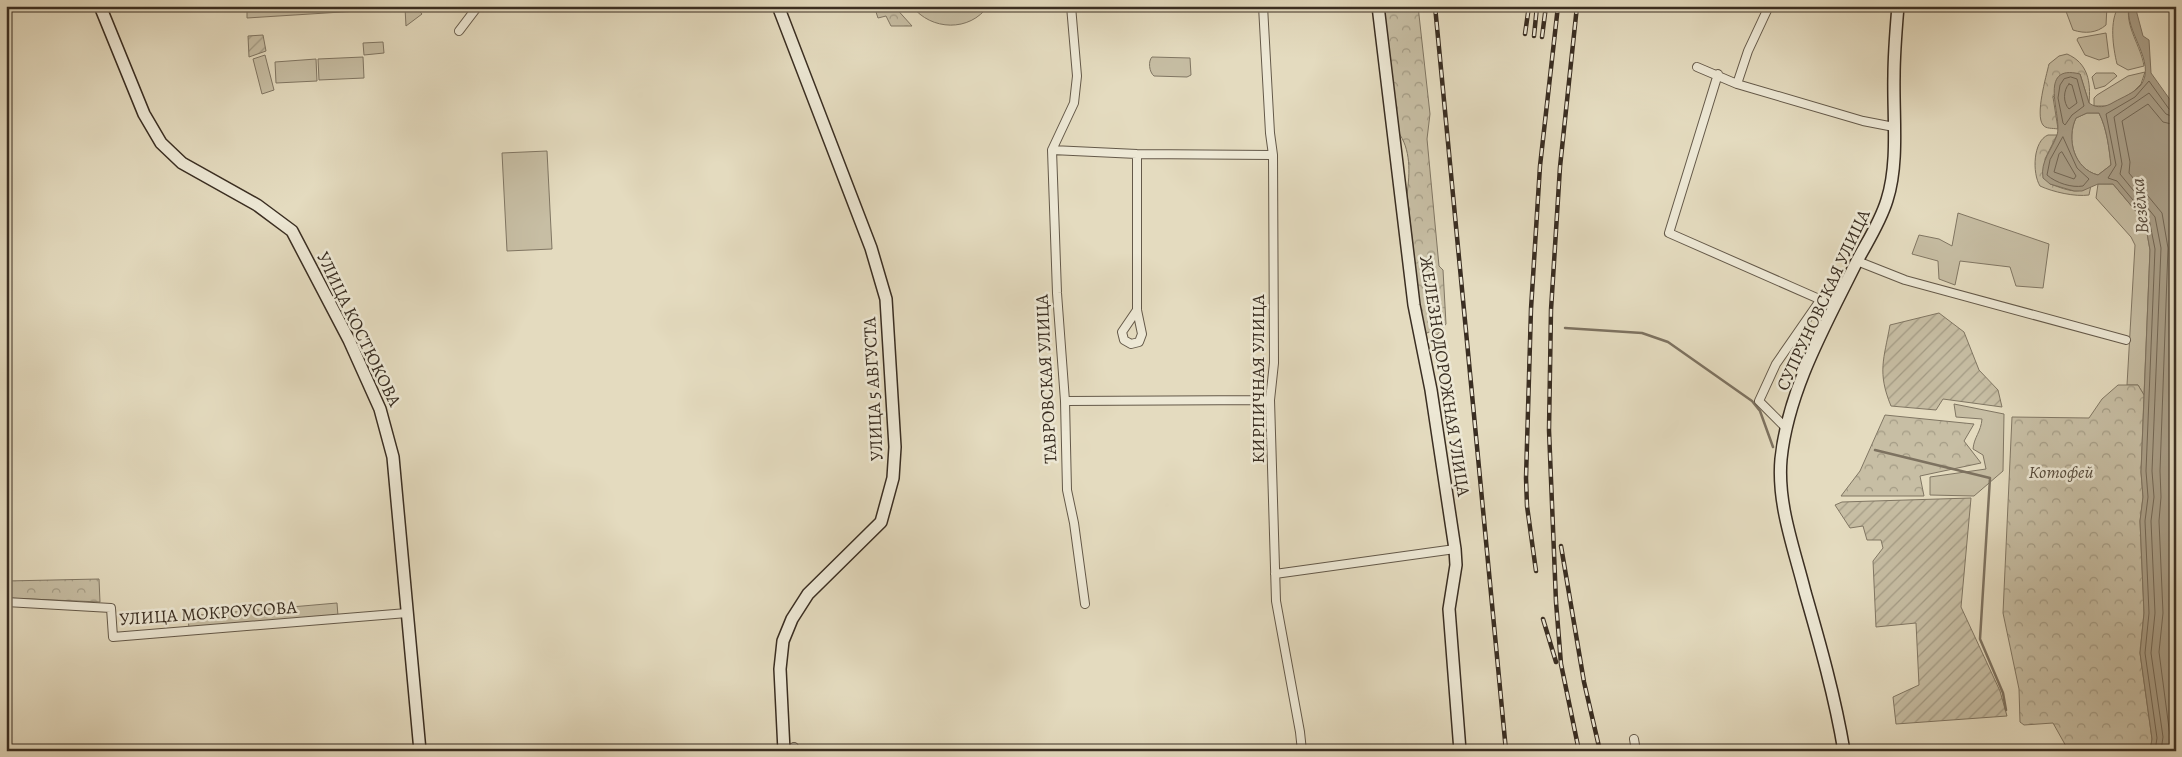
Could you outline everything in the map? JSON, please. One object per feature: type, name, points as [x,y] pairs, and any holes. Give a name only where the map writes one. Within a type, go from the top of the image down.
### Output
[{"type":"street","name":"УЛИЦА КОСТЮКОВА","points":[[100,6],[144,114],[161,143],[182,162],[257,205],[292,231],[349,340],[383,417],[394,457],[420,751]]},
{"type":"street","points":[[460,31],[478,6]]},
{"type":"street","name":"УЛИЦА 5 АВГУСТА","points":[[778,6],[871,248],[886,299],[895,448],[893,478],[881,522],[808,594],[792,619],[783,641],[780,669],[791,750]]},
{"type":"street","points":[[1071,6],[1077,76],[1074,103],[1052,150],[1137,154],[1273,155]]},
{"type":"street","name":"КИРПИЧНАЯ УЛИЦА","points":[[1263,6],[1270,134],[1273,155],[1274,363],[1270,400],[1276,602],[1302,751]]},
{"type":"street","name":"ЖЕЛЕЗНОДОРОЖНАЯ УЛИЦА","points":[[1378,6],[1414,304],[1431,390],[1455,550],[1456,565],[1450,609],[1460,751]]},
{"type":"street","points":[[1737,84],[1748,51],[1769,6]]},
{"type":"street","name":"СУПРУНОВСКАЯ УЛИЦА","points":[[1844,751],[1824,660],[1786,521],[1781,491],[1782,458],[1787,430],[1806,370],[1835,306],[1888,200],[1894,127],[1894,75],[1898,6]]},
{"type":"street","points":[[2175,6],[2176,10]]},
{"type":"street","points":[[1697,67],[1718,74],[1737,84],[1864,121],[1894,127]]},
{"type":"street","points":[[1718,74],[1669,233],[1835,306]]},
{"type":"street","name":"ТАВРОВСКАЯ УЛИЦА","points":[[1052,150],[1056,293],[1064,402],[1067,490],[1074,523],[1085,604]]},
{"type":"street","points":[[1137,154],[1137,310]]},
{"type":"street","points":[[1857,261],[1905,280],[2126,340]]},
{"type":"street","points":[[1787,430],[1759,401],[1776,364],[1821,299]]},
{"type":"street","points":[[1064,402],[1270,400]]},
{"type":"street","points":[[1275,574],[1455,550]]},
{"type":"street","name":"УЛИЦА МОКРОУСОВА","points":[[6,602],[110,608],[113,637],[407,613]]},
{"type":"street","points":[[1634,739],[1636,751]]},
{"type":"green space","points":[[247,6],[415,6],[422,14],[406,26],[405,8],[247,18]]},
{"type":"green space","points":[[874,6],[894,6],[912,26],[891,26],[886,16],[878,18]]},
{"type":"green space","points":[[912,6],[988,6],[971,20],[961,24],[950,25],[929,20]]},
{"type":"green space","points":[[1382,6],[1418,6],[1430,114],[1427,139],[1439,266],[1443,270],[1446,324],[1437,335],[1429,332],[1423,335],[1407,194],[1408,162],[1405,146],[1398,132]]},
{"type":"green space","points":[[2064,6],[2107,6],[2106,25],[2099,30],[2091,32],[2073,30]]},
{"type":"green space","points":[[2119,6],[2129,6],[2128,14],[2131,29],[2144,66],[2128,70],[2117,64],[2113,42],[2113,26]]},
{"type":"green space","points":[[2106,33],[2109,57],[2099,60],[2085,55],[2077,40],[2078,38]]},
{"type":"green space","points":[[263,35],[266,51],[249,57],[248,36]]},
{"type":"green space","points":[[383,42],[384,53],[364,55],[363,43]]},
{"type":"green space","points":[[2067,54],[2080,62],[2087,74],[2089,103],[2080,74],[2053,97],[2058,129],[2047,128],[2043,125],[2040,113],[2049,64],[2059,56]]},
{"type":"green space","points":[[265,55],[274,90],[262,94],[253,59]]},
{"type":"green space","points":[[363,57],[364,78],[319,80],[318,59]]},
{"type":"green space","points":[[1152,57],[1190,58],[1191,75],[1187,77],[1154,76],[1150,66]]},
{"type":"green space","points":[[316,59],[317,81],[276,83],[275,62]]},
{"type":"green space","points":[[2145,72],[2141,84],[2132,93],[2108,106],[2094,106],[2094,98],[2097,95],[2128,76]]},
{"type":"green space","points":[[2096,73],[2114,73],[2117,76],[2105,86],[2095,89],[2092,77]]},
{"type":"green space","points":[[2087,113],[2099,113],[2104,125],[2108,145],[2111,165],[2098,175],[2083,167],[2074,152],[2072,144],[2073,126],[2076,118]]},
{"type":"green space","points":[[2048,135],[2057,135],[2045,159],[2050,184],[2076,191],[2091,185],[2089,195],[2064,193],[2040,186],[2037,180],[2035,158],[2039,144]]},
{"type":"green space","points":[[547,151],[552,249],[507,251],[502,153]]},
{"type":"green space","points":[[2098,184],[2113,184],[2145,222],[2150,250],[2144,395],[2138,385],[2127,385],[2135,245],[2131,237],[2096,198]]},
{"type":"green space","points":[[1958,213],[2049,244],[2043,288],[2016,286],[2010,267],[1960,261],[1955,285],[1939,279],[1938,261],[1912,254],[1919,235],[1939,239],[1952,246]]},
{"type":"green space","points":[[1939,313],[1964,332],[1979,370],[1998,390],[2002,407],[1943,399],[1936,410],[1891,406],[1883,374],[1890,325]]},
{"type":"green space","name":"Котофей","points":[[2118,385],[2138,385],[2144,395],[2141,472],[2143,497],[2140,521],[2144,613],[2140,653],[2152,739],[2150,751],[2067,748],[2053,723],[2024,725],[2020,722],[2019,689],[2003,613],[2012,417],[2089,418],[2102,399]]},
{"type":"green space","points":[[1954,404],[2004,414],[2003,471],[1974,496],[1930,495],[1930,477],[1986,469],[1983,455],[1973,449],[1982,419],[1956,417]]},
{"type":"green space","points":[[1885,415],[1974,424],[1964,441],[1981,463],[1920,476],[1924,496],[1841,496],[1860,471]]},
{"type":"green space","points":[[1971,498],[1961,607],[2000,691],[2007,716],[1896,724],[1893,697],[1919,685],[1916,623],[1876,627],[1873,561],[1883,548],[1881,540],[1867,540],[1863,526],[1850,528],[1835,505],[1842,502]]},
{"type":"green space","points":[[99,579],[100,602],[6,598],[6,581]]},
{"type":"green space","points":[[337,603],[338,616],[189,629],[188,616]]},
{"type":"water","name":"Везёлка","points":[[2129,6],[2135,6],[2143,36],[2149,40],[2151,73],[2176,108],[2176,751],[2150,751],[2152,739],[2140,653],[2144,613],[2140,521],[2143,497],[2141,472],[2150,250],[2145,222],[2113,184],[2098,184],[2082,191],[2074,191],[2050,184],[2043,178],[2043,166],[2057,135],[2058,127],[2054,94],[2055,84],[2059,76],[2067,73],[2080,74],[2089,103],[2098,107],[2111,104],[2132,93],[2141,85],[2145,76],[2145,66],[2129,16]],"holes":[[[2087,113],[2099,113],[2106,132],[2111,165],[2098,175],[2083,167],[2078,160],[2072,144],[2072,135],[2076,118]]]},
{"type":"waterway","points":[[1565,328],[1642,333],[1668,342],[1752,401],[1760,411],[1773,447]]},
{"type":"waterway","points":[[1875,450],[1990,478],[1980,639],[2003,693],[2006,710]]},
{"type":"railway","points":[[1435,6],[1506,751]]},
{"type":"railway","points":[[1525,34],[1529,6]]},
{"type":"railway","points":[[1534,36],[1537,6]]},
{"type":"railway","points":[[1542,37],[1546,6]]},
{"type":"railway","points":[[1536,571],[1527,506],[1526,478],[1531,309],[1540,166],[1558,6]]},
{"type":"railway","points":[[1577,6],[1560,167],[1551,310],[1549,430],[1556,602],[1561,664],[1579,751]]},
{"type":"railway","points":[[1561,546],[1584,682],[1600,751]]},
{"type":"railway","points":[[1543,619],[1556,662]]}]
